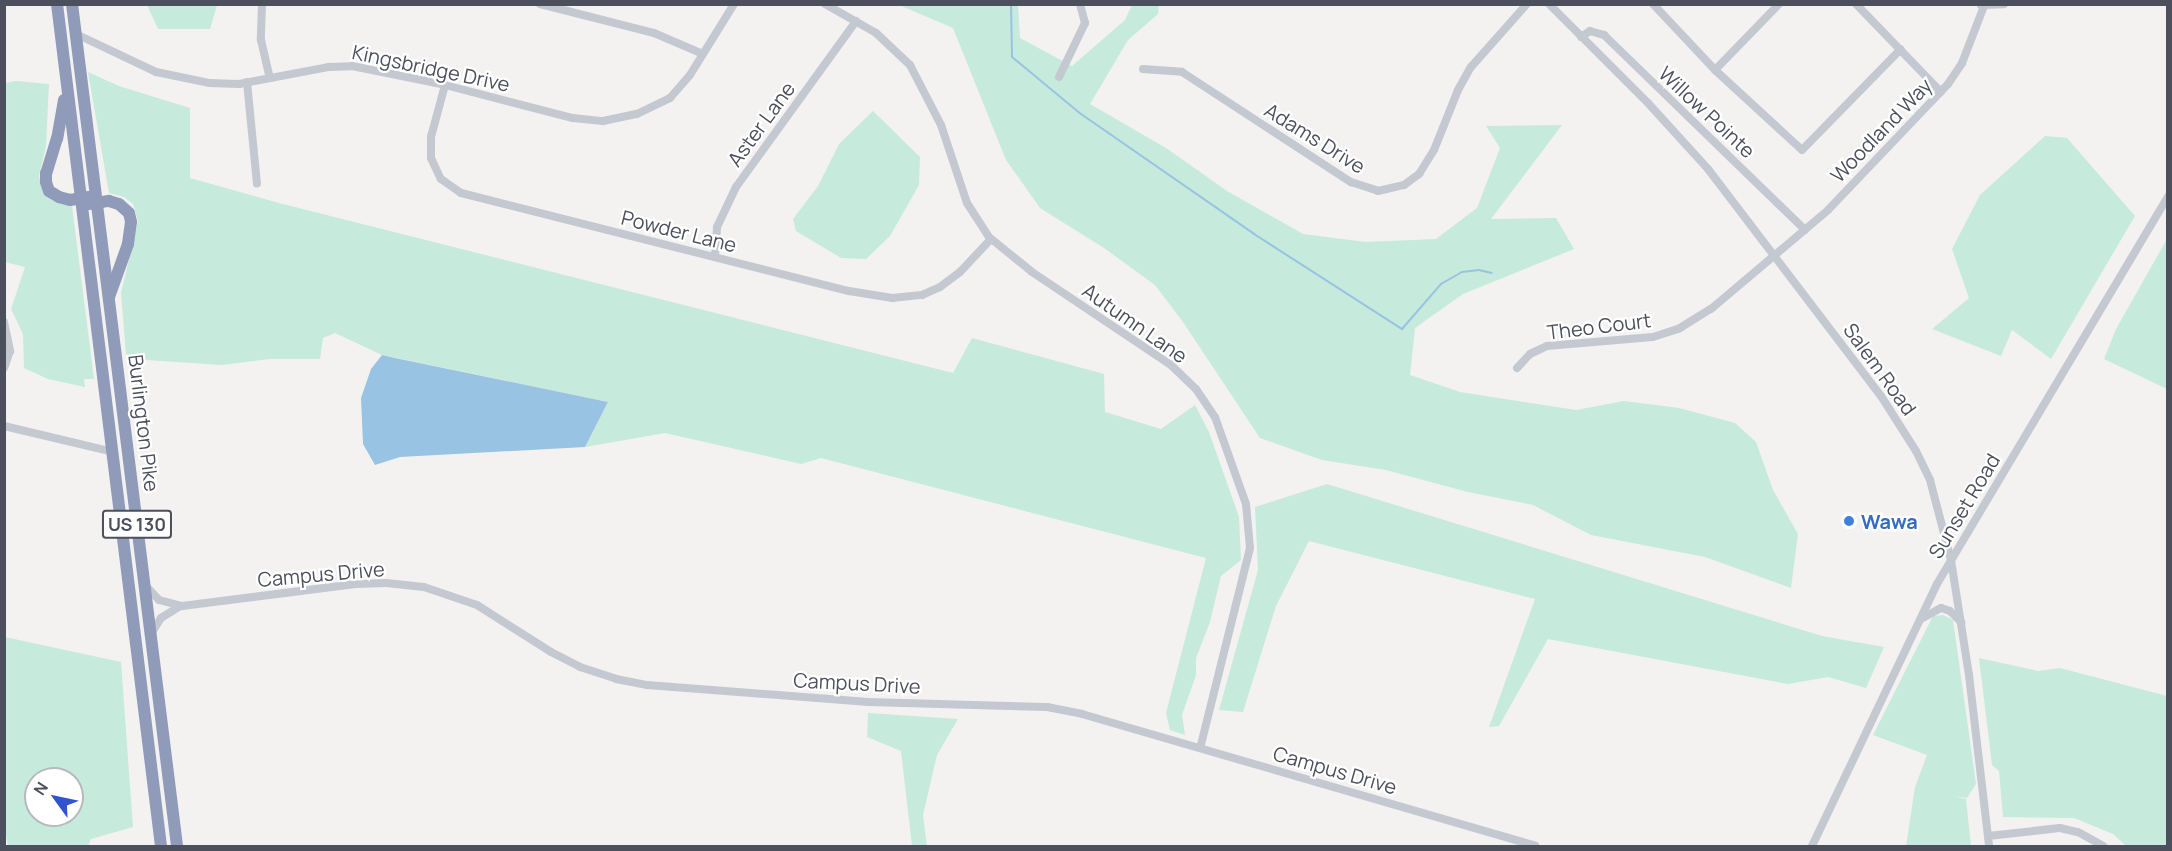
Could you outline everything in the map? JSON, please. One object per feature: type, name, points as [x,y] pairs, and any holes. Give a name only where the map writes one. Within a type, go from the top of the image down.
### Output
[{"type":"highway","name":"Burlington Pike","points":[[57,4],[161,846]]},
{"type":"highway","name":"Burlington Pike","points":[[72,4],[177,846]]},
{"type":"highway","points":[[66,81],[63,112],[46,173],[46,182],[50,191],[59,197],[82,204],[96,197],[119,204],[129,213],[131,222],[128,244],[109,298]]},
{"type":"street","points":[[262,4],[261,40],[270,78]]},
{"type":"street","points":[[540,4],[646,30],[703,54]]},
{"type":"street","name":"Kingsbridge Drive","points":[[76,34],[156,72],[219,85],[329,67],[352,66],[445,85],[573,118],[612,120],[637,114],[670,98],[703,54],[734,4]]},
{"type":"street","name":"Autumn Lane","points":[[825,4],[856,21],[895,48],[916,74],[945,136],[967,203],[991,239],[1032,272],[1171,365],[1196,389],[1220,428],[1246,504],[1251,548],[1200,748]]},
{"type":"street","points":[[1059,77],[1085,23],[1080,4]]},
{"type":"street","name":"Adams Drive","points":[[1143,69],[1182,72],[1351,182],[1378,191],[1404,185],[1419,174],[1434,150],[1458,90],[1471,67],[1527,4]]},
{"type":"street","name":"Salem Road","points":[[1549,4],[1696,155],[1904,430],[1930,480],[1952,560],[1962,623],[1989,846]]},
{"type":"street","points":[[1653,4],[1715,70],[1802,150],[1901,50]]},
{"type":"street","points":[[1715,70],[1779,4]]},
{"type":"street","points":[[1856,4],[1941,92]]},
{"type":"street","points":[[1982,5],[2004,4]]},
{"type":"street","name":"Woodland Way","points":[[1773,254],[1805,230],[1941,92],[1962,63],[1982,5]]},
{"type":"street","name":"Aster Lane","points":[[715,256],[717,226],[736,187],[856,21]]},
{"type":"street","name":"Willow Pointe","points":[[1581,37],[1590,31],[1604,35],[1805,230]]},
{"type":"street","points":[[247,82],[257,184]]},
{"type":"street","name":"Powder Lane","points":[[445,85],[431,137],[431,151],[436,172],[453,189],[849,291],[902,298],[922,295],[940,287],[960,272],[991,239]]},
{"type":"street","name":"Sunset Road","points":[[1812,846],[1918,622],[1952,560],[2168,196]]},
{"type":"street","name":"Theo Court","points":[[1517,368],[1530,354],[1547,346],[1644,339],[1680,328],[1735,290],[1773,254]]},
{"type":"street","points":[[4,322],[10,351],[4,368]]},
{"type":"street","points":[[4,426],[113,452]]},
{"type":"street","name":"Campus Drive","points":[[144,583],[159,600],[182,606],[356,584],[409,585],[447,593],[477,605],[551,652],[580,667],[616,679],[647,685],[868,702],[1047,707],[1082,714],[1535,846]]},
{"type":"street","name":"Campus Drive","points":[[150,634],[161,618],[182,606]]},
{"type":"street","points":[[1918,622],[1928,613],[1941,608],[1950,611],[1962,623]]},
{"type":"street","points":[[1988,836],[2060,828],[2078,832],[2103,846]]},
{"type":"green space","points":[[147,5],[217,5],[210,29],[158,29]]},
{"type":"green space","points":[[899,5],[1018,5],[1020,38],[1072,66],[1125,20],[1132,5],[1159,5],[1158,14],[1128,40],[1090,104],[1166,148],[1227,191],[1303,234],[1366,242],[1436,239],[1477,208],[1500,148],[1486,126],[1562,125],[1491,219],[1556,218],[1574,249],[1463,294],[1415,328],[1410,375],[1460,392],[1576,410],[1624,401],[1679,408],[1735,423],[1756,442],[1773,490],[1798,534],[1791,588],[1705,557],[1591,535],[1533,505],[1468,492],[1386,470],[1322,460],[1260,438],[1183,322],[1155,285],[1104,248],[1040,208],[1006,160],[953,28]]},
{"type":"green space","points":[[88,72],[119,86],[190,108],[190,178],[279,203],[953,373],[972,338],[1104,374],[1105,412],[1161,429],[1195,405],[1209,432],[1239,517],[1241,560],[1221,576],[1210,622],[1196,658],[1196,675],[1182,715],[1185,735],[1170,730],[1166,713],[1206,558],[821,458],[801,464],[665,433],[585,447],[608,402],[382,355],[335,333],[323,338],[320,359],[269,359],[222,365],[132,359],[126,354],[121,293],[138,221],[133,204],[124,197],[109,193]]},
{"type":"green space","points":[[16,81],[49,84],[46,146],[39,176],[43,192],[55,201],[72,206],[94,379],[84,379],[85,387],[48,379],[24,368],[23,334],[11,309],[25,267],[5,262],[5,83]]},
{"type":"green space","points":[[873,111],[920,157],[919,185],[890,236],[866,259],[841,258],[796,231],[793,219],[818,186],[839,144]]},
{"type":"green space","points":[[2045,136],[2067,138],[2135,216],[2051,359],[2012,330],[2001,356],[1932,329],[1969,298],[1952,249],[1980,195]]},
{"type":"green space","points":[[2167,239],[2167,389],[2104,359],[2116,329]]},
{"type":"green space","points":[[1327,484],[1822,636],[1884,647],[1866,688],[1828,677],[1788,684],[1548,639],[1499,726],[1489,727],[1535,599],[1309,541],[1276,606],[1243,712],[1219,710],[1258,570],[1255,507]]},
{"type":"green space","points":[[1943,615],[1953,620],[1976,784],[1967,798],[1953,796],[1966,799],[1971,846],[1906,846],[1915,787],[1927,755],[1873,735],[1933,616]]},
{"type":"green space","points":[[5,637],[121,662],[133,827],[91,839],[88,846],[8,846],[4,824]]},
{"type":"green space","points":[[1979,658],[2038,671],[2060,668],[2167,696],[2167,846],[2126,846],[2113,834],[2074,818],[2003,817],[1999,771],[1992,765]]},
{"type":"green space","points":[[868,713],[958,719],[937,755],[923,815],[927,846],[912,846],[901,751],[867,737]]},
{"type":"water","points":[[382,355],[608,402],[585,447],[400,457],[375,465],[363,444],[361,398],[371,369]]},
{"type":"waterway","points":[[1011,4],[1012,57],[1081,114],[1254,234],[1402,329],[1441,284],[1462,272],[1479,270],[1492,273]]},
{"type":"place","name":"Wawa","points":[[1849,521]]}]
